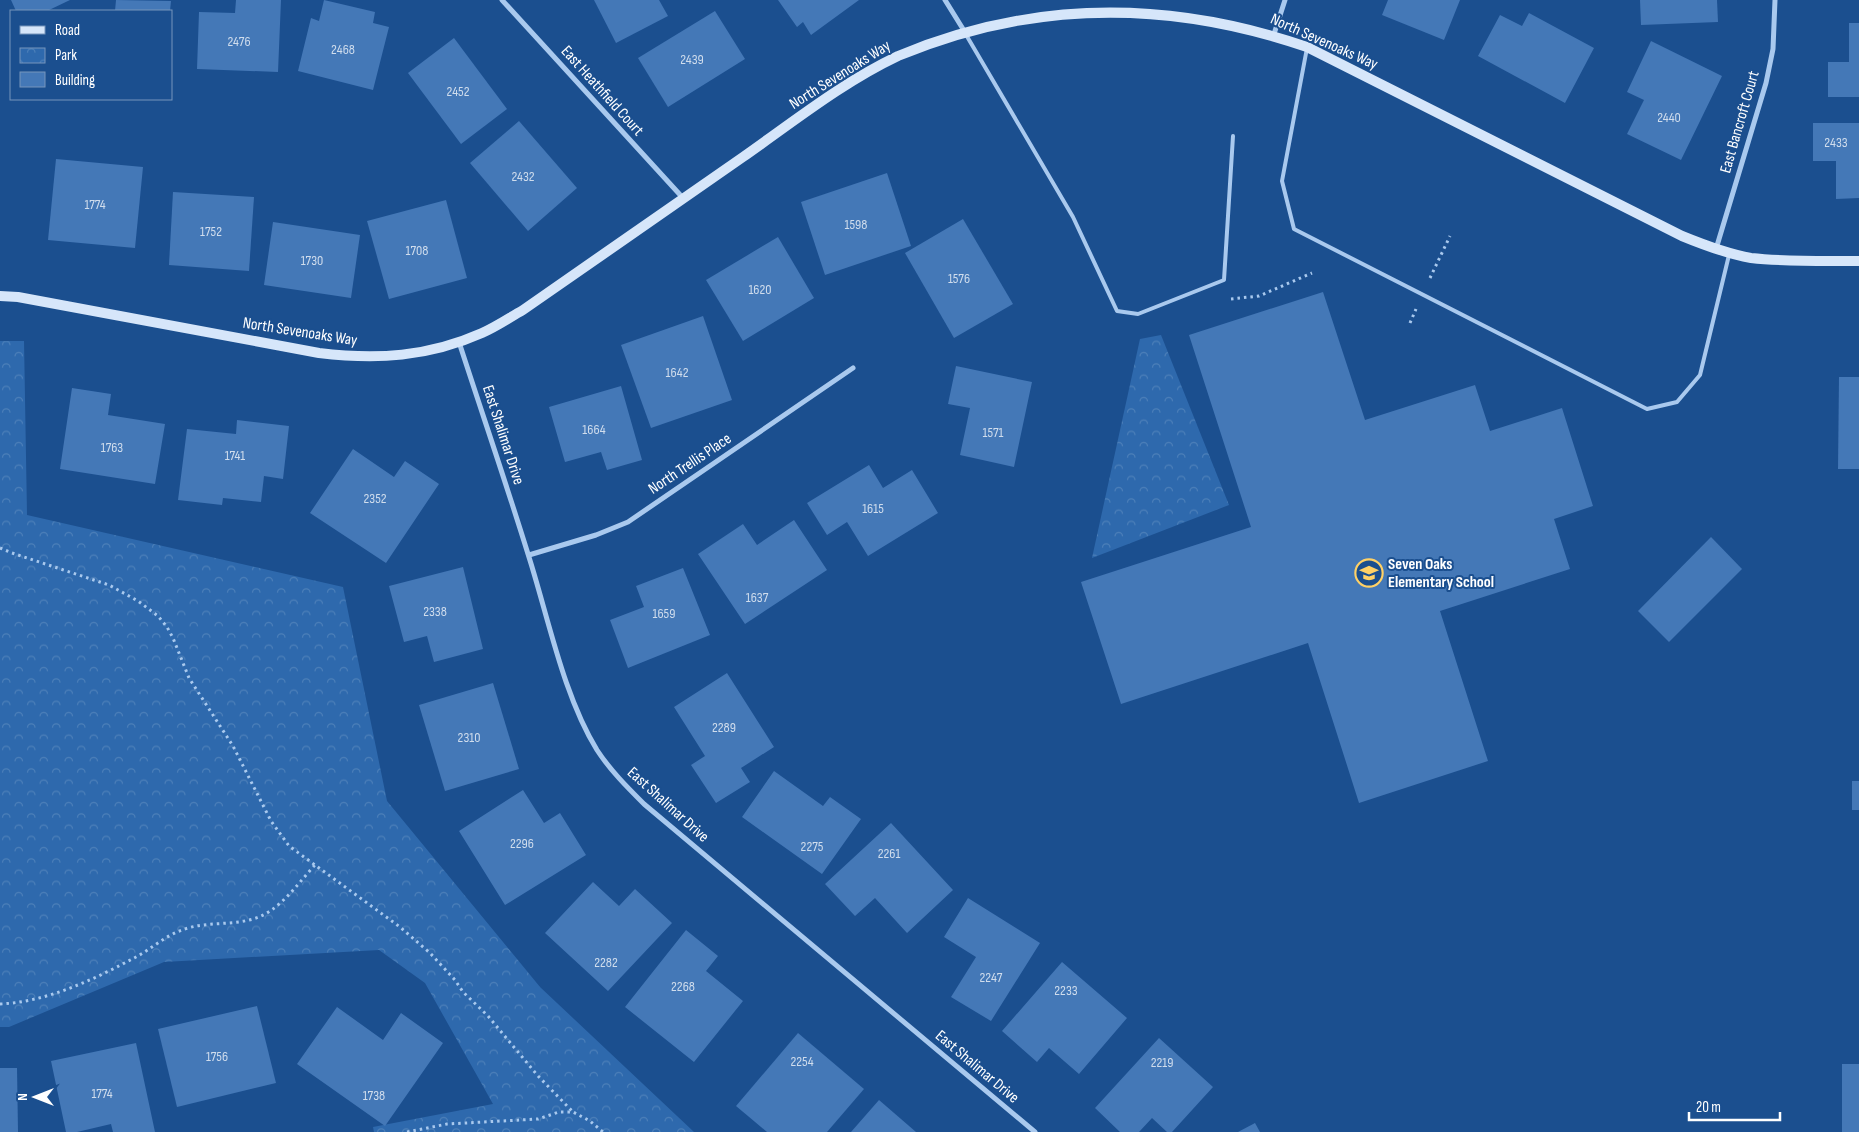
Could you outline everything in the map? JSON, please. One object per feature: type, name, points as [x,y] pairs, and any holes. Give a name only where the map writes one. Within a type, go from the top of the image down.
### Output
[{"type":"street","name":"East Heathfield Court","points":[[502,0],[683,198]]},
{"type":"street","points":[[945,0],[963,29]]},
{"type":"street","points":[[1274,34],[1285,0]]},
{"type":"street","name":"East Bancroft Court","points":[[1716,249],[1766,83],[1773,49],[1775,0]]},
{"type":"street","name":"North Sevenoaks Way","points":[[0,296],[18,297],[319,353],[355,357],[399,355],[430,351],[484,332],[523,310],[866,73],[904,53],[963,29],[997,20],[1056,9],[1101,6],[1171,9],[1240,23],[1307,47],[1682,236],[1716,249],[1750,258],[1785,261],[1859,261]]},
{"type":"street","name":"East Shalimar Drive","points":[[459,342],[529,555],[568,685],[580,718],[597,750],[619,779],[644,804],[1035,1132]]},
{"type":"street","name":"North Trellis Place","points":[[529,555],[596,535],[628,522],[853,368]]},
{"type":"lane","points":[[963,29],[1077,223],[1117,311],[1138,314],[1224,280],[1233,136]]},
{"type":"lane","points":[[1307,47],[1282,181],[1294,229],[1647,409],[1677,402],[1700,375],[1730,252]]},
{"type":"path","points":[[1230,299],[1259,296],[1312,273]]},
{"type":"path","points":[[0,548],[109,585],[158,616],[174,638],[189,678],[238,753],[271,821],[289,846],[400,927],[430,953],[455,980],[463,992],[488,1016],[538,1076],[573,1112],[590,1121],[604,1132]]},
{"type":"path","points":[[0,1004],[61,991],[84,982],[135,958],[182,930],[257,919],[282,901],[314,864]]},
{"type":"path","points":[[407,1132],[446,1124],[538,1118],[559,1112],[573,1112]]},
{"type":"green space","points":[[1161,335],[1229,505],[1092,558],[1140,339]]},
{"type":"green space","points":[[0,341],[24,341],[27,515],[343,587],[387,801],[540,987],[694,1132],[374,1132],[373,1127],[493,1104],[425,983],[379,950],[164,962],[9,1027],[0,1027]]},
{"type":"building","points":[[11,0],[70,0],[49,10],[16,10]]},
{"type":"building","points":[[116,0],[171,1],[170,10],[115,10]]},
{"type":"building","points":[[236,0],[281,0],[278,72],[197,69],[199,12],[235,13]]},
{"type":"building","points":[[324,0],[375,12],[373,23],[389,27],[373,90],[298,71],[311,18],[319,21]]},
{"type":"building","points":[[594,0],[659,0],[668,16],[616,43]]},
{"type":"building","points":[[778,0],[859,0],[811,35],[803,22],[797,27]]},
{"type":"building","points":[[1388,0],[1460,0],[1444,40],[1382,15]]},
{"type":"building","points":[[1640,0],[1717,0],[1718,22],[1641,25]]},
{"type":"building","points":[[715,11],[745,59],[668,107],[638,58]]},
{"type":"building","points":[[1529,13],[1594,48],[1565,103],[1478,56],[1500,15],[1522,26]]},
{"type":"building","points":[[1849,23],[1859,23],[1859,97],[1828,97],[1828,62],[1849,62]]},
{"type":"building","points":[[454,38],[507,109],[461,144],[408,73]]},
{"type":"building","points":[[1651,41],[1722,76],[1681,160],[1627,134],[1644,100],[1627,92]]},
{"type":"building","points":[[519,121],[577,188],[528,231],[470,163]]},
{"type":"building","points":[[1813,123],[1859,123],[1859,198],[1836,199],[1836,161],[1813,161]]},
{"type":"building","points":[[56,159],[143,167],[135,248],[48,240]]},
{"type":"building","points":[[887,173],[911,246],[825,275],[801,202]]},
{"type":"building","points":[[173,192],[254,197],[249,271],[169,265]]},
{"type":"building","points":[[446,200],[467,278],[389,299],[367,221]]},
{"type":"building","points":[[963,219],[1013,304],[954,338],[905,253]]},
{"type":"building","points":[[273,222],[360,235],[351,298],[264,285]]},
{"type":"building","points":[[778,237],[814,298],[743,341],[706,280]]},
{"type":"building","points":[[1323,292],[1365,420],[1475,385],[1490,431],[1562,408],[1593,506],[1554,519],[1570,569],[1440,611],[1488,761],[1359,803],[1308,643],[1121,704],[1081,582],[1251,527],[1189,335]]},
{"type":"building","points":[[703,316],[732,400],[651,428],[621,345]]},
{"type":"building","points":[[956,366],[1032,382],[1014,467],[960,455],[970,408],[948,404]]},
{"type":"building","points":[[1839,377],[1859,377],[1859,469],[1838,469]]},
{"type":"building","points":[[621,386],[642,460],[607,470],[601,452],[565,462],[549,407]]},
{"type":"building","points":[[72,388],[111,394],[108,415],[165,424],[155,484],[60,469]]},
{"type":"building","points":[[237,420],[289,426],[283,479],[264,476],[261,502],[223,498],[222,505],[178,500],[187,429],[236,434]]},
{"type":"building","points":[[353,449],[394,477],[405,461],[439,484],[386,563],[310,513]]},
{"type":"building","points":[[869,465],[883,488],[912,470],[938,513],[868,556],[847,522],[827,535],[807,503]]},
{"type":"building","points":[[794,520],[827,570],[745,624],[698,554],[743,524],[757,545]]},
{"type":"building","points":[[1711,537],[1742,569],[1669,642],[1638,611]]},
{"type":"building","points":[[463,567],[483,649],[434,662],[427,636],[404,642],[389,586]]},
{"type":"building","points":[[683,568],[710,635],[628,668],[610,620],[644,607],[636,586]]},
{"type":"building","points":[[727,673],[774,747],[741,768],[750,782],[716,803],[691,765],[705,756],[674,707]]},
{"type":"building","points":[[493,683],[519,769],[445,791],[419,705]]},
{"type":"building","points":[[774,771],[823,806],[830,797],[861,819],[822,874],[742,817]]},
{"type":"building","points":[[1852,781],[1859,781],[1859,810],[1852,810]]},
{"type":"building","points":[[523,790],[544,823],[560,813],[586,855],[505,905],[459,831]]},
{"type":"building","points":[[891,823],[953,890],[907,933],[875,898],[855,916],[825,884]]},
{"type":"building","points":[[593,882],[619,906],[635,889],[672,923],[608,991],[545,933]]},
{"type":"building","points":[[968,898],[1040,943],[991,1021],[951,997],[976,957],[944,937]]},
{"type":"building","points":[[686,930],[718,956],[706,971],[743,1001],[694,1062],[625,1007]]},
{"type":"building","points":[[1062,962],[1127,1018],[1079,1074],[1049,1048],[1037,1062],[1002,1031]]},
{"type":"building","points":[[257,1006],[276,1083],[177,1107],[158,1029]]},
{"type":"building","points":[[337,1007],[383,1040],[401,1013],[443,1043],[385,1126],[297,1064]]},
{"type":"building","points":[[798,1033],[864,1089],[827,1132],[767,1132],[736,1106]]},
{"type":"building","points":[[1159,1038],[1213,1087],[1172,1132],[1167,1132],[1152,1118],[1139,1132],[1120,1132],[1095,1108]]},
{"type":"building","points":[[136,1043],[155,1132],[113,1132],[111,1124],[77,1132],[66,1132],[51,1061]]},
{"type":"building","points":[[1842,1064],[1859,1064],[1859,1132],[1842,1132]]},
{"type":"building","points":[[0,1068],[17,1068],[18,1132],[0,1132]]},
{"type":"building","points":[[879,1100],[916,1132],[851,1132]]},
{"type":"building","points":[[1255,1123],[1260,1132],[1238,1132]]},
{"type":"place","name":"Seven Oaks Elementary School","points":[[1369,573]]}]
